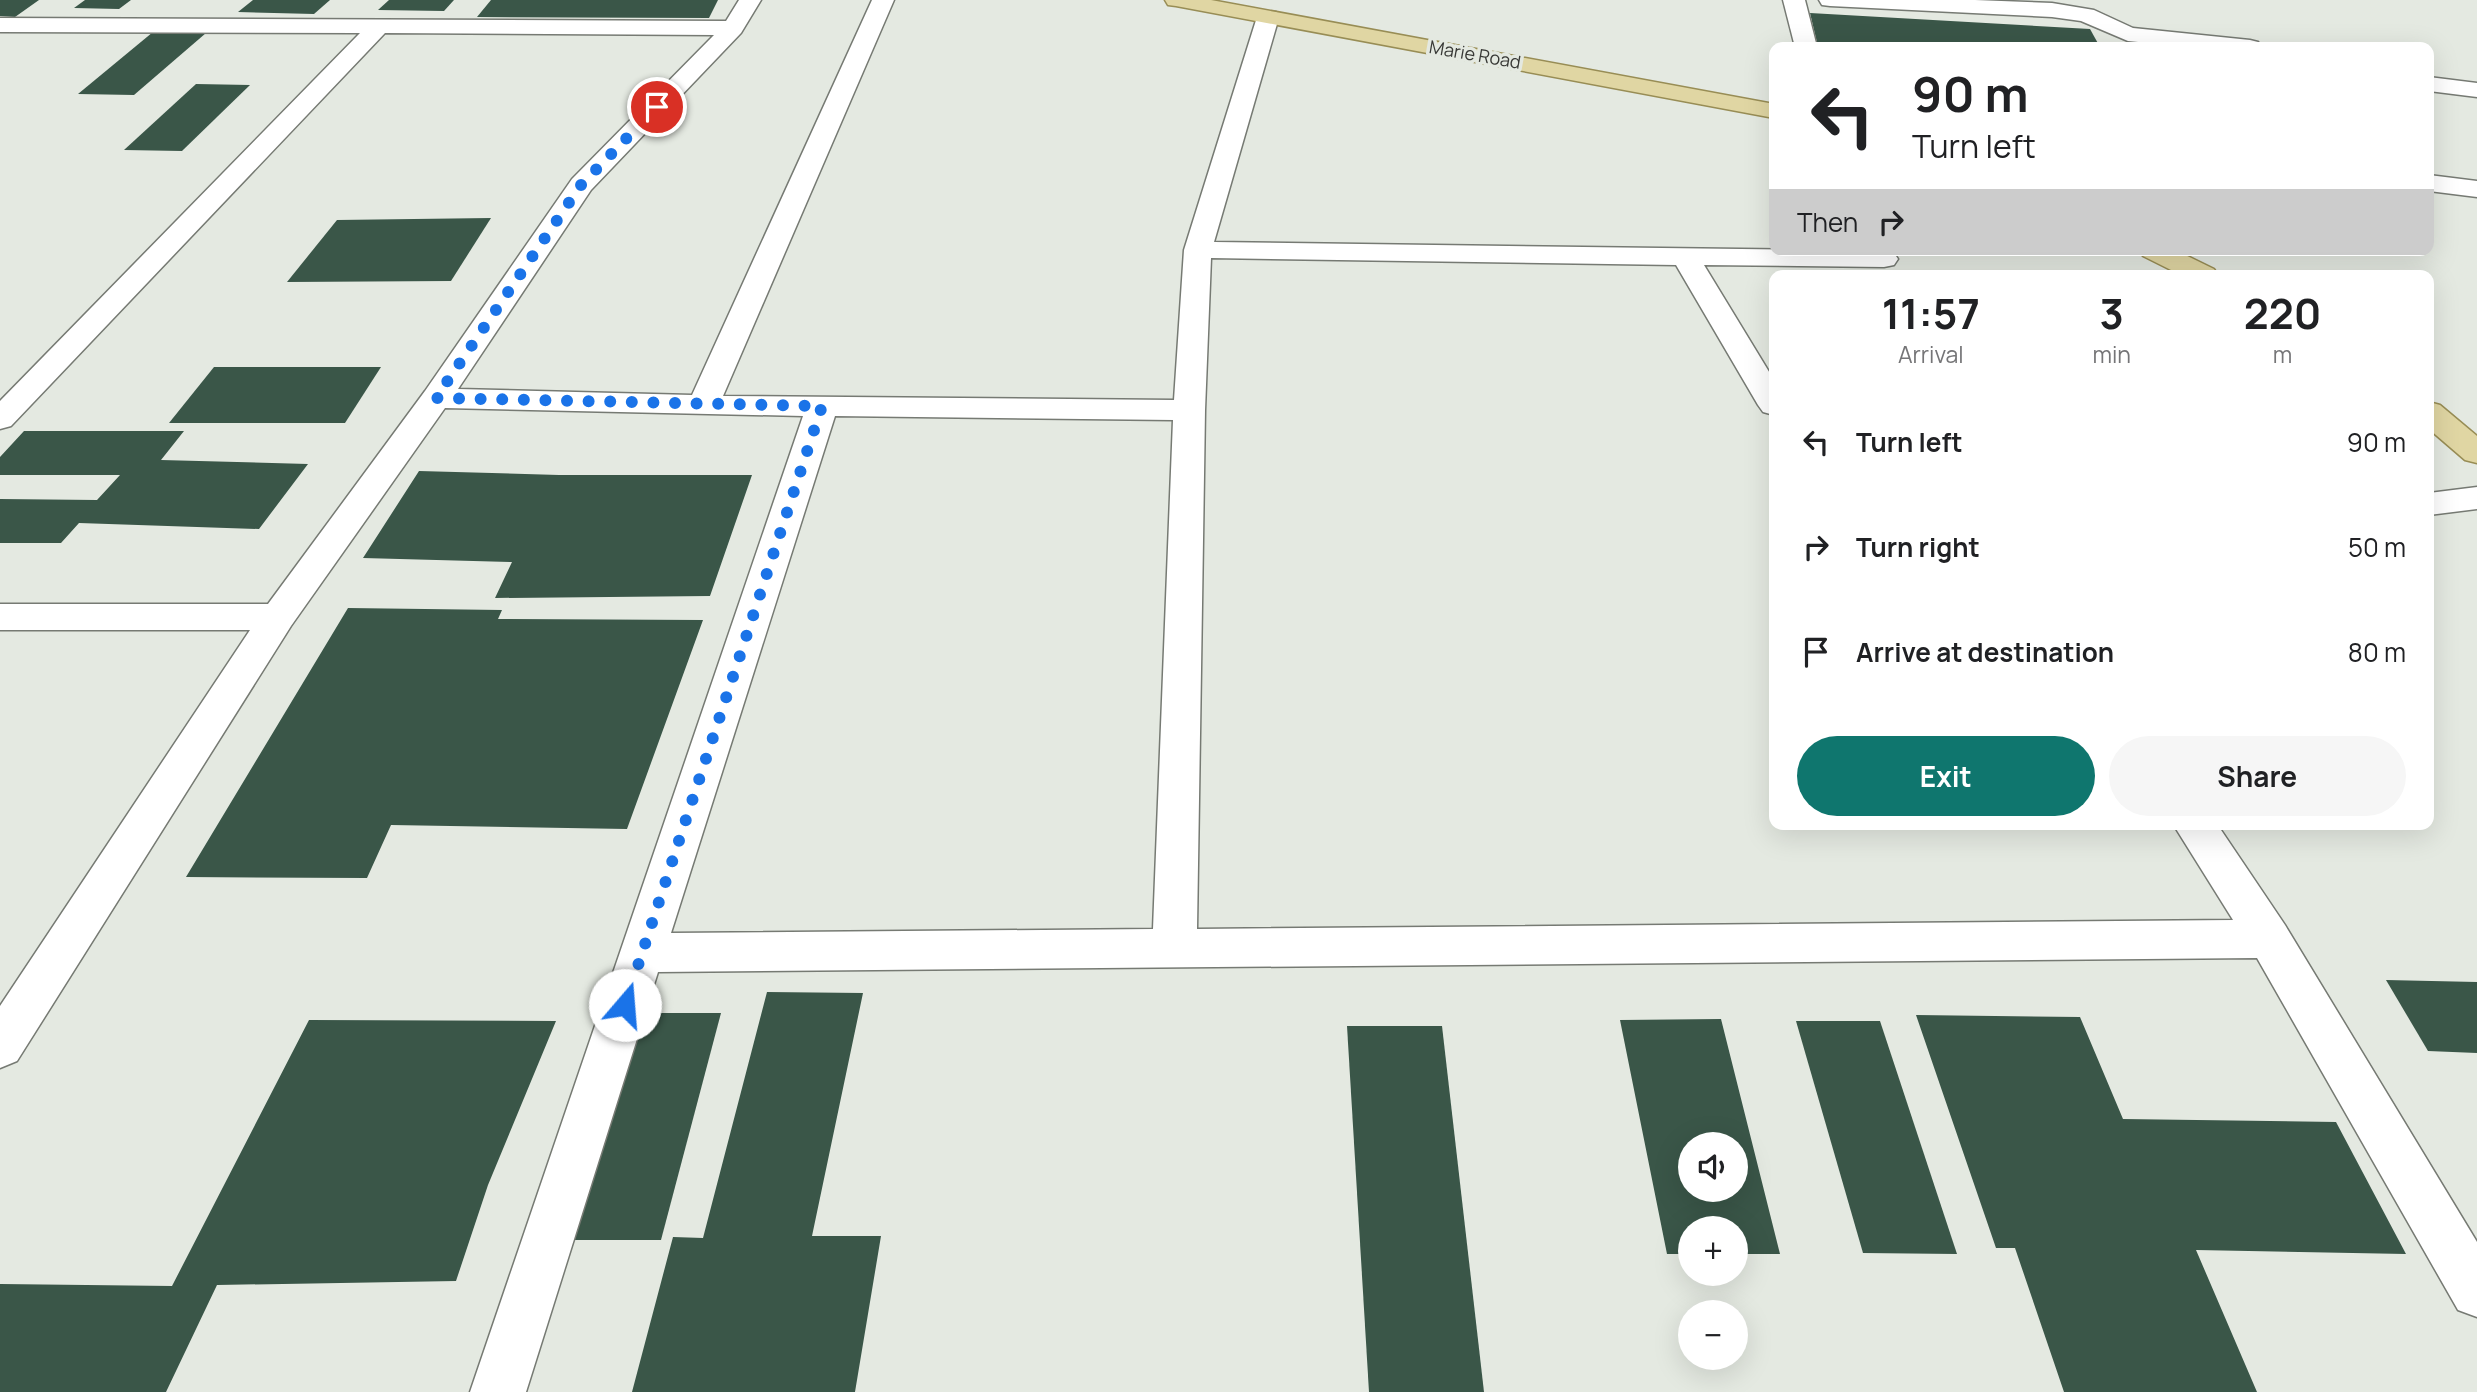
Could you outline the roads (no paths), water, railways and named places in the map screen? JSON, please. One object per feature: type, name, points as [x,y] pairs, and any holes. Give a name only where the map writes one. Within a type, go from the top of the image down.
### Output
[{"type":"main road","name":"Marie Road","points":[[1176,0],[1769,110]]},
{"type":"main road","points":[[2165,256],[2194,270]]},
{"type":"main road","points":[[2434,416],[2476,450]]},
{"type":"street","points":[[0,1046],[278,617],[436,398],[581,185],[733,28],[750,0]]},
{"type":"street","points":[[703,405],[883,0]]},
{"type":"street","points":[[1794,0],[1805,42]]},
{"type":"street","points":[[1830,0],[2052,10],[2086,15],[2128,34],[2203,42]]},
{"type":"street","points":[[442,26],[458,9]]},
{"type":"street","points":[[1174,950],[1189,410],[1198,250],[1268,17]]},
{"type":"street","points":[[0,24],[733,28]]},
{"type":"street","points":[[0,419],[380,26]]},
{"type":"street","points":[[2434,85],[2477,90]]},
{"type":"street","points":[[2434,184],[2477,189]]},
{"type":"street","points":[[1198,250],[1888,261]]},
{"type":"street","points":[[1685,257],[1769,397]]},
{"type":"street","points":[[436,398],[703,405],[1189,410]]},
{"type":"street","points":[[498,1392],[822,406]]},
{"type":"street","points":[[2434,503],[2477,498]]},
{"type":"street","points":[[0,617],[278,617]]},
{"type":"street","points":[[2198,830],[2269,939],[2477,1291]]},
{"type":"street","points":[[642,953],[2269,939]]}]
